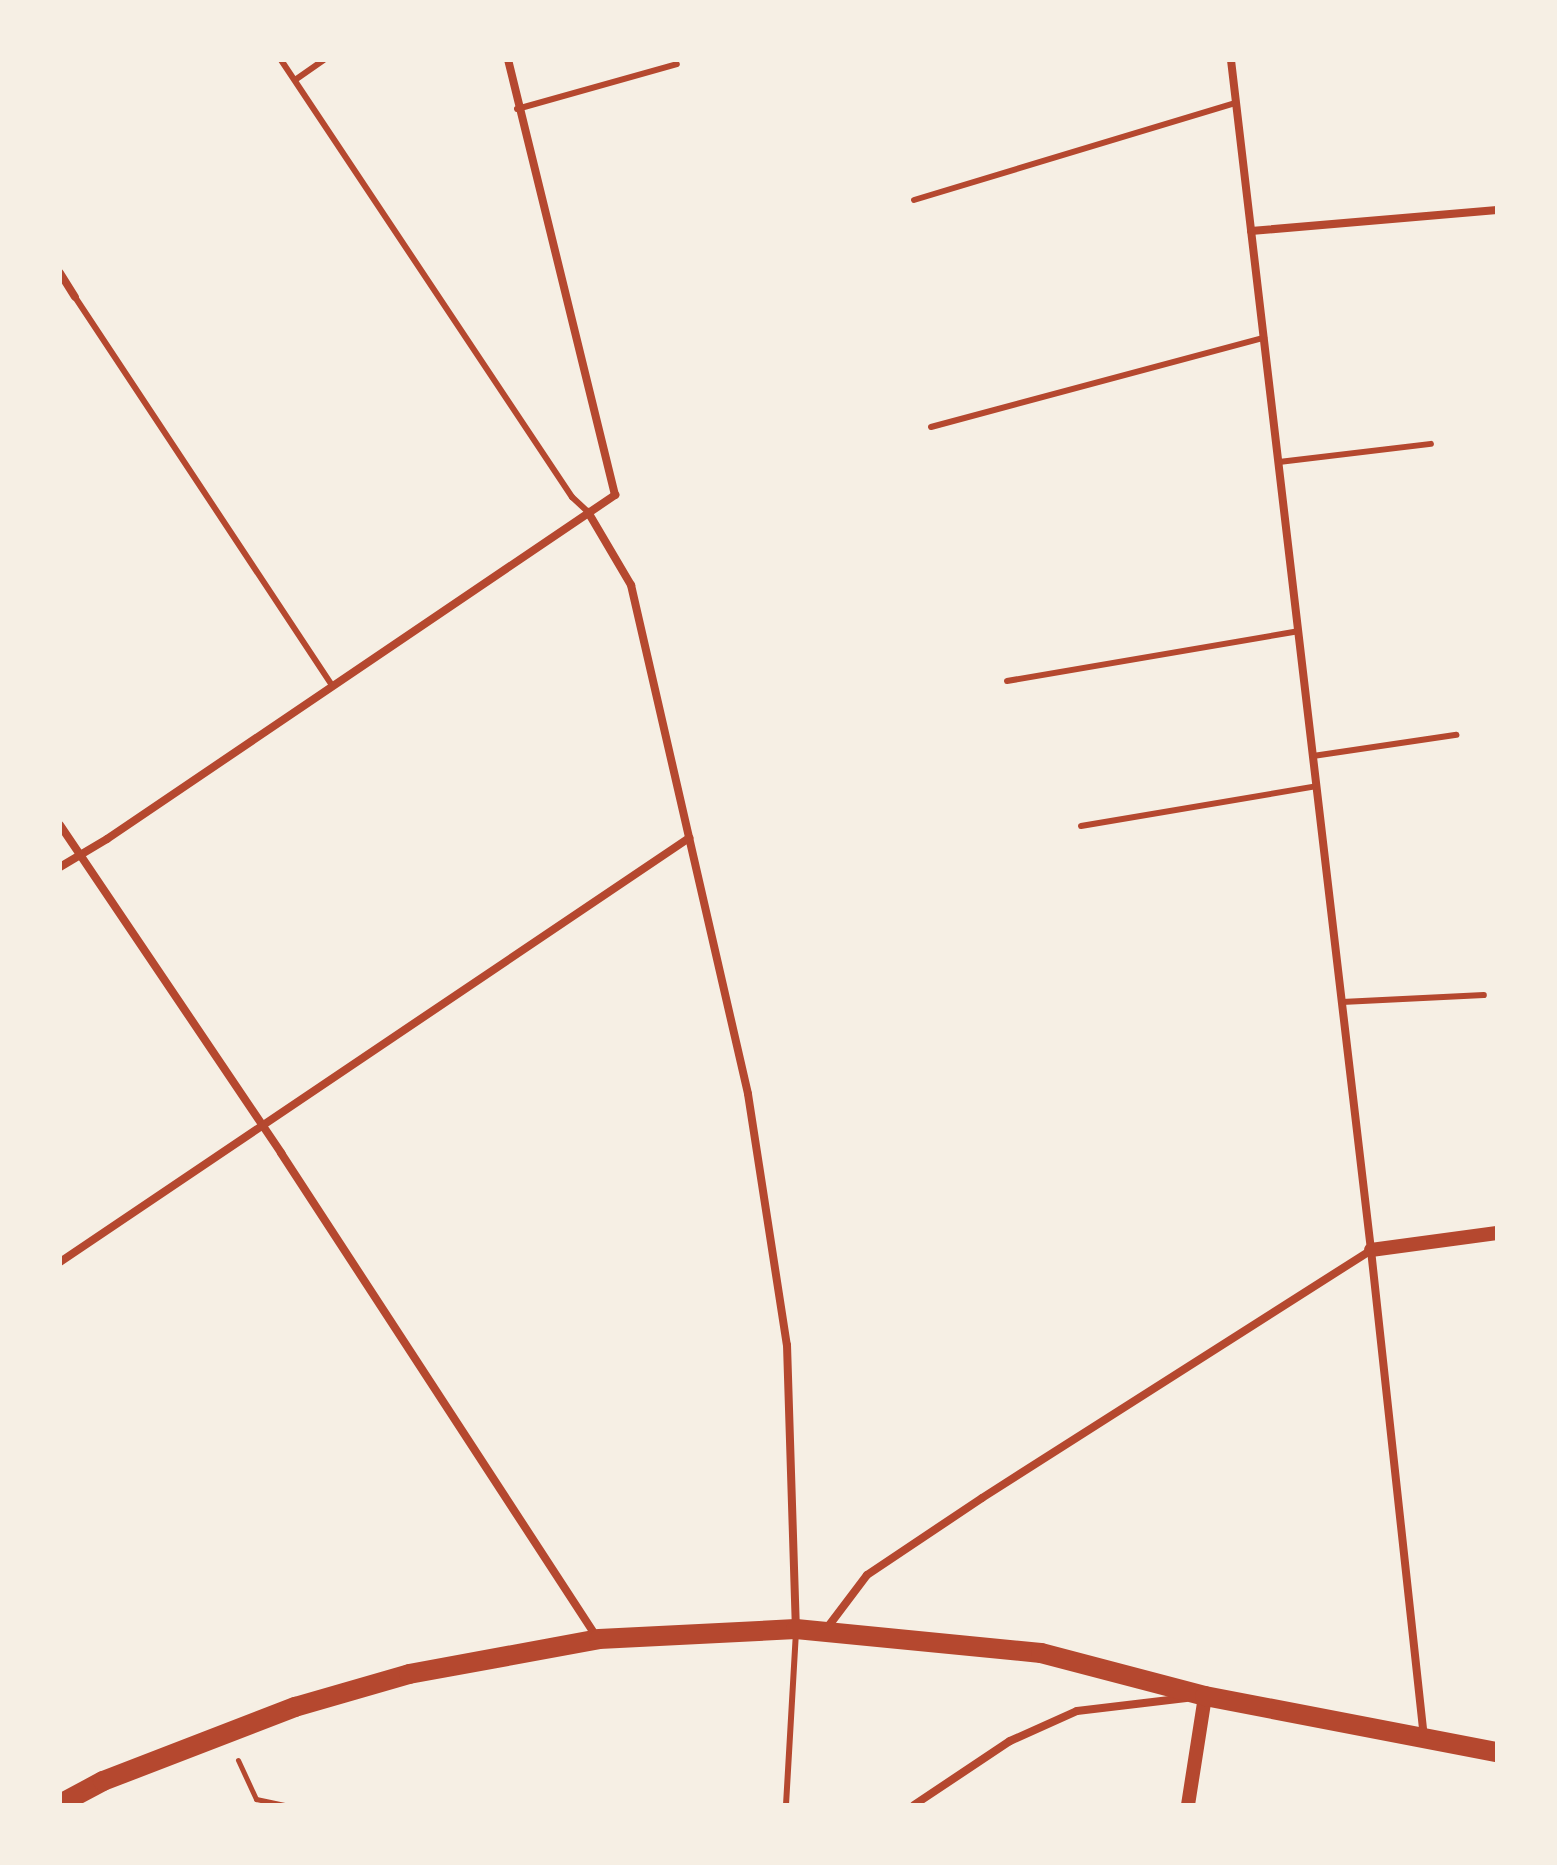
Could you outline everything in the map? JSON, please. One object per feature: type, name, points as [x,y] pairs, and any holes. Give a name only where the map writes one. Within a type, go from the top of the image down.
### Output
[{"type":"main road","points":[[60,1804],[103,1781],[295,1707],[409,1674],[599,1639],[796,1629],[1041,1653],[1205,1696],[1497,1752]]},
{"type":"street","points":[[60,867],[107,839],[615,495],[517,109],[508,60]]},
{"type":"street","points":[[1231,60],[1371,1250],[1424,1738]]},
{"type":"street","points":[[1251,231],[1497,210]]},
{"type":"street","points":[[60,273],[75,297]]},
{"type":"street","points":[[588,512],[631,585],[748,1094],[787,1345],[796,1629]]},
{"type":"street","points":[[60,825],[262,1125],[599,1639]]},
{"type":"street","points":[[60,1262],[689,838]]},
{"type":"street","points":[[824,1632],[867,1575],[1371,1250],[1497,1233]]},
{"type":"street","points":[[914,1805],[1010,1741],[1077,1711],[1205,1696],[1188,1805]]},
{"type":"lane","points":[[281,60],[572,497],[588,512]]},
{"type":"lane","points":[[295,80],[324,60]]},
{"type":"lane","points":[[517,109],[677,64]]},
{"type":"lane","points":[[914,200],[1236,103]]},
{"type":"lane","points":[[75,297],[332,686]]},
{"type":"lane","points":[[931,427],[1264,338]]},
{"type":"lane","points":[[1279,462],[1431,444]]},
{"type":"lane","points":[[1007,681],[1298,631]]},
{"type":"lane","points":[[1313,756],[1456,735]]},
{"type":"lane","points":[[1081,826],[1317,786]]},
{"type":"lane","points":[[1342,1002],[1484,995]]},
{"type":"lane","points":[[786,1805],[796,1629]]},
{"type":"path","points":[[225,1734],[256,1799],[284,1805]]}]
